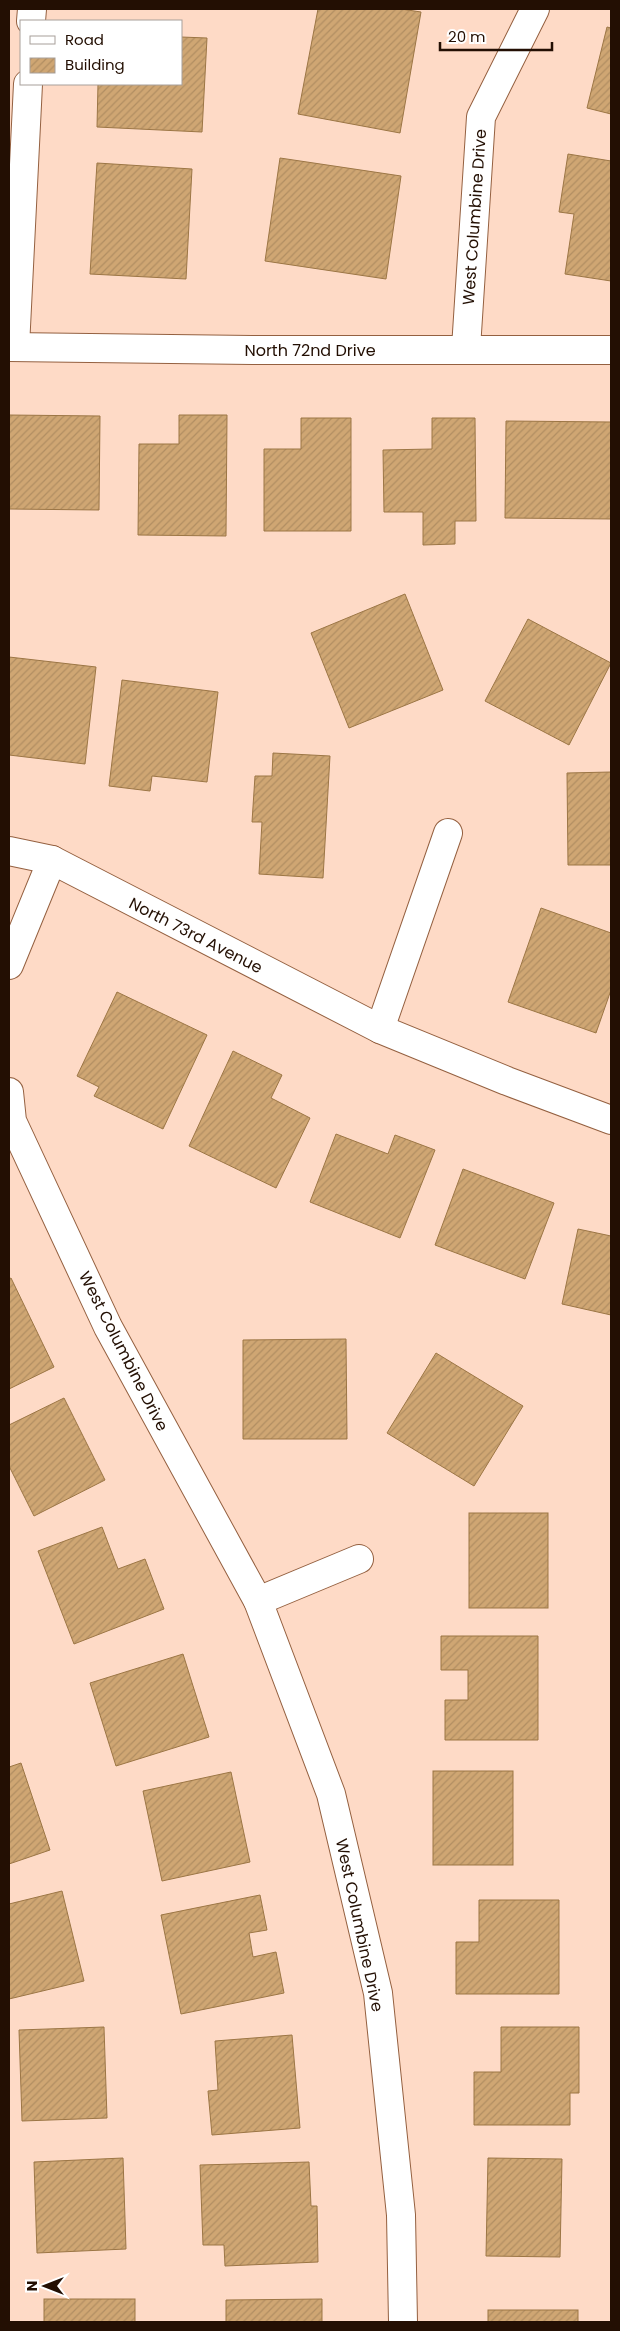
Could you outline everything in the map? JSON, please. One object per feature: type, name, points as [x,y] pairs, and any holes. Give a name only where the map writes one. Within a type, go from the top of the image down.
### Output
[{"type":"street","name":"West Columbine Drive","points":[[466,348],[481,117],[535,9]]},
{"type":"street","points":[[12,347],[28,85]]},
{"type":"street","name":"North 72nd Drive","points":[[12,347],[252,350],[466,348],[611,350]]},
{"type":"street","points":[[380,1029],[448,833]]},
{"type":"street","name":"North 73rd Avenue","points":[[9,851],[52,860],[380,1029],[507,1082],[611,1120]]},
{"type":"street","points":[[9,965],[52,860]]},
{"type":"street","name":"West Columbine Drive","points":[[9,1092],[12,1121],[108,1327],[258,1601],[331,1794],[378,1993],[401,2215],[402,2322]]},
{"type":"street","points":[[258,1601],[359,1559]]},
{"type":"building","points":[[318,9],[401,9],[421,12],[400,133],[298,114]]},
{"type":"building","points":[[607,27],[611,28],[611,114],[587,108]]},
{"type":"building","points":[[182,37],[207,38],[202,132],[97,127],[98,85],[182,85]]},
{"type":"building","points":[[568,154],[611,161],[611,281],[565,274],[574,214],[559,212]]},
{"type":"building","points":[[280,158],[401,176],[386,279],[265,261]]},
{"type":"building","points":[[97,163],[192,169],[186,279],[90,274]]},
{"type":"building","points":[[9,415],[100,416],[99,510],[9,509]]},
{"type":"building","points":[[179,415],[227,415],[226,536],[138,535],[139,444],[179,444]]},
{"type":"building","points":[[301,418],[351,418],[351,531],[264,531],[264,449],[301,449]]},
{"type":"building","points":[[432,418],[475,418],[476,521],[455,521],[455,544],[423,545],[423,512],[384,512],[383,450],[432,449]]},
{"type":"building","points":[[506,421],[611,422],[611,519],[505,518]]},
{"type":"building","points":[[405,594],[443,690],[349,728],[311,633]]},
{"type":"building","points":[[528,619],[611,663],[569,745],[485,701]]},
{"type":"building","points":[[9,657],[96,667],[85,764],[9,755]]},
{"type":"building","points":[[122,680],[218,692],[207,782],[152,776],[150,791],[109,786]]},
{"type":"building","points":[[273,753],[330,756],[323,878],[259,874],[262,822],[252,822],[255,776],[272,776]]},
{"type":"building","points":[[611,772],[611,865],[568,865],[567,773]]},
{"type":"building","points":[[541,908],[611,933],[611,990],[596,1033],[508,1002]]},
{"type":"building","points":[[117,992],[207,1035],[163,1129],[94,1096],[99,1087],[77,1076]]},
{"type":"building","points":[[233,1051],[282,1075],[271,1098],[310,1118],[276,1188],[189,1146]]},
{"type":"building","points":[[336,1134],[388,1154],[395,1135],[435,1150],[400,1238],[310,1202]]},
{"type":"building","points":[[463,1169],[554,1203],[525,1279],[435,1245]]},
{"type":"building","points":[[578,1229],[611,1236],[611,1315],[562,1304]]},
{"type":"building","points":[[11,1278],[54,1367],[9,1389],[9,1279]]},
{"type":"building","points":[[346,1339],[347,1439],[243,1439],[243,1340]]},
{"type":"building","points":[[436,1353],[523,1406],[474,1486],[387,1433]]},
{"type":"building","points":[[64,1398],[105,1480],[34,1516],[9,1466],[9,1425]]},
{"type":"building","points":[[469,1513],[548,1513],[548,1608],[469,1608]]},
{"type":"building","points":[[102,1527],[118,1569],[145,1559],[164,1609],[74,1644],[38,1551]]},
{"type":"building","points":[[441,1636],[538,1636],[538,1740],[445,1740],[445,1700],[468,1700],[468,1670],[441,1670]]},
{"type":"building","points":[[183,1654],[209,1737],[116,1766],[90,1683]]},
{"type":"building","points":[[21,1763],[50,1850],[9,1864],[9,1767]]},
{"type":"building","points":[[433,1771],[513,1771],[513,1865],[433,1865]]},
{"type":"building","points":[[231,1772],[250,1862],[162,1881],[143,1791]]},
{"type":"building","points":[[62,1891],[84,1981],[9,1999],[9,1904]]},
{"type":"building","points":[[260,1895],[267,1930],[249,1933],[253,1957],[276,1952],[284,1993],[181,2014],[161,1915]]},
{"type":"building","points":[[479,1900],[559,1900],[559,1994],[456,1994],[456,1942],[479,1942]]},
{"type":"building","points":[[104,2027],[107,2118],[22,2121],[19,2030]]},
{"type":"building","points":[[501,2027],[579,2027],[579,2093],[570,2093],[570,2125],[474,2125],[474,2072],[501,2072]]},
{"type":"building","points":[[292,2035],[300,2128],[212,2135],[208,2091],[218,2090],[215,2041]]},
{"type":"building","points":[[123,2158],[126,2249],[37,2253],[34,2162]]},
{"type":"building","points":[[488,2158],[562,2159],[560,2257],[486,2256]]},
{"type":"building","points":[[309,2162],[311,2206],[317,2206],[318,2262],[225,2266],[224,2245],[203,2245],[200,2165]]},
{"type":"building","points":[[44,2299],[135,2299],[135,2322],[44,2322]]},
{"type":"building","points":[[322,2299],[322,2322],[226,2322],[226,2300]]},
{"type":"building","points":[[488,2310],[578,2310],[578,2322],[488,2322]]}]
